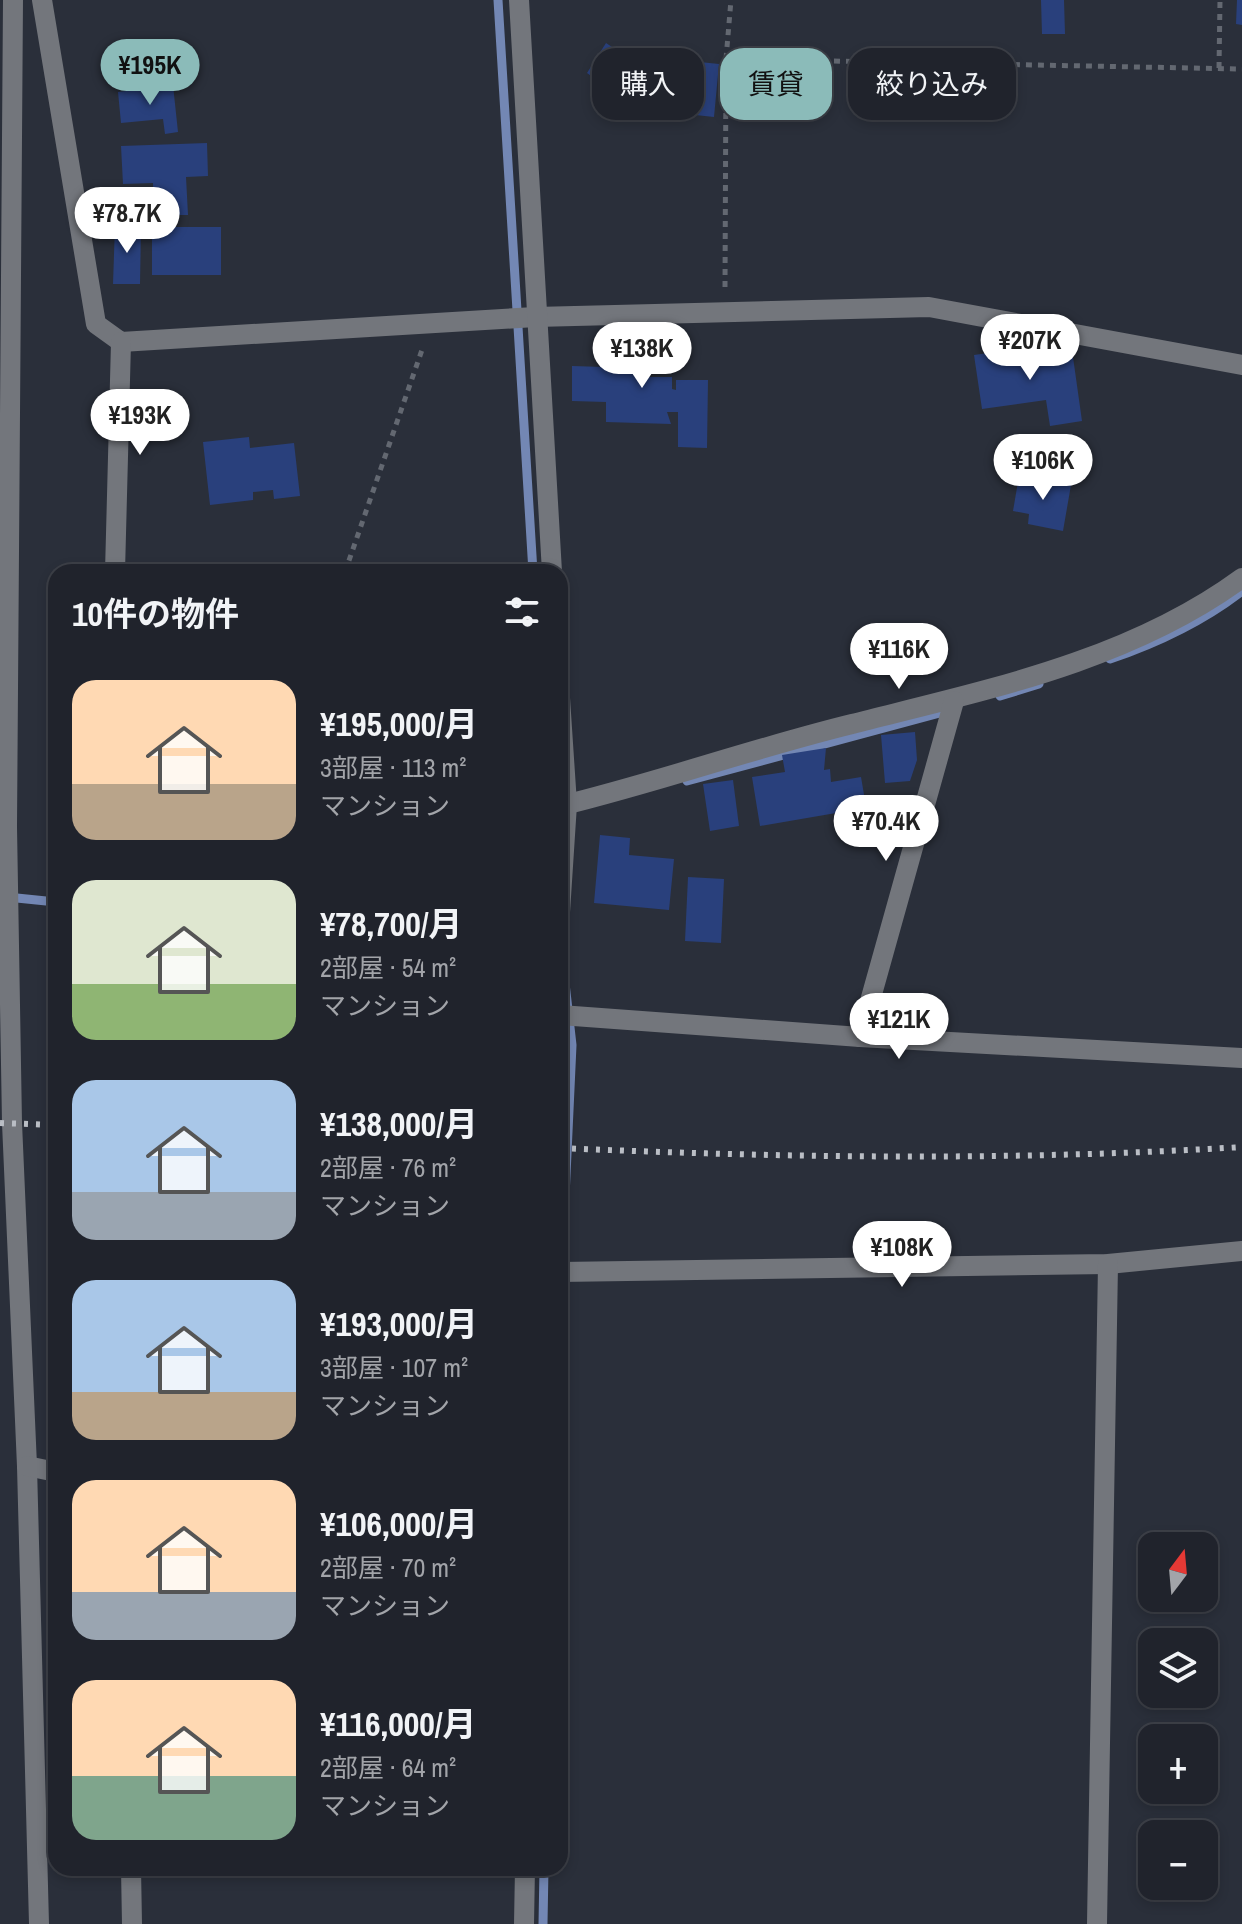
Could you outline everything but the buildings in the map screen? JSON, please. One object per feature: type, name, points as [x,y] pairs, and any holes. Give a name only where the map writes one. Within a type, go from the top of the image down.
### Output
[{"type":"street","points":[[13,0],[7,827],[13,1153],[27,1466],[39,1924]]},
{"type":"street","points":[[42,0],[96,324],[121,342],[535,317],[929,307],[1242,365]]},
{"type":"street","points":[[519,0],[551,564]]},
{"type":"street","points":[[115,564],[121,342]]},
{"type":"street","points":[[568,804],[683,775],[851,724],[954,701],[1108,651],[1204,606],[1242,578]]},
{"type":"street","points":[[860,1037],[954,701]]},
{"type":"street","points":[[568,1016],[860,1037],[1242,1058]]},
{"type":"street","points":[[568,1272],[1108,1264],[1242,1251]]},
{"type":"street","points":[[1097,1924],[1108,1264]]},
{"type":"street","points":[[27,1466],[48,1470]]},
{"type":"street","points":[[131,1876],[132,1924]]},
{"type":"street","points":[[524,1924],[525,1876]]},
{"type":"path","points":[[727,48],[731,0]]},
{"type":"path","points":[[1219,68],[1220,0]]},
{"type":"path","points":[[832,61],[1242,69]]},
{"type":"path","points":[[725,313],[726,120]]},
{"type":"path","points":[[348,564],[431,323]]},
{"type":"waterway","points":[[498,0],[533,564]]},
{"type":"waterway","points":[[1110,659],[1179,631],[1242,591]]},
{"type":"waterway","points":[[1000,696],[1039,684]]},
{"type":"waterway","points":[[687,781],[951,710]]},
{"type":"waterway","points":[[7,897],[48,901]]},
{"type":"waterway","points":[[568,1010],[572,1045],[568,1132]]},
{"type":"waterway","points":[[543,1924],[544,1876]]},
{"type":"railway","points":[[0,1123],[48,1125]]},
{"type":"railway","points":[[568,1148],[730,1154],[986,1156],[1242,1147]]}]
